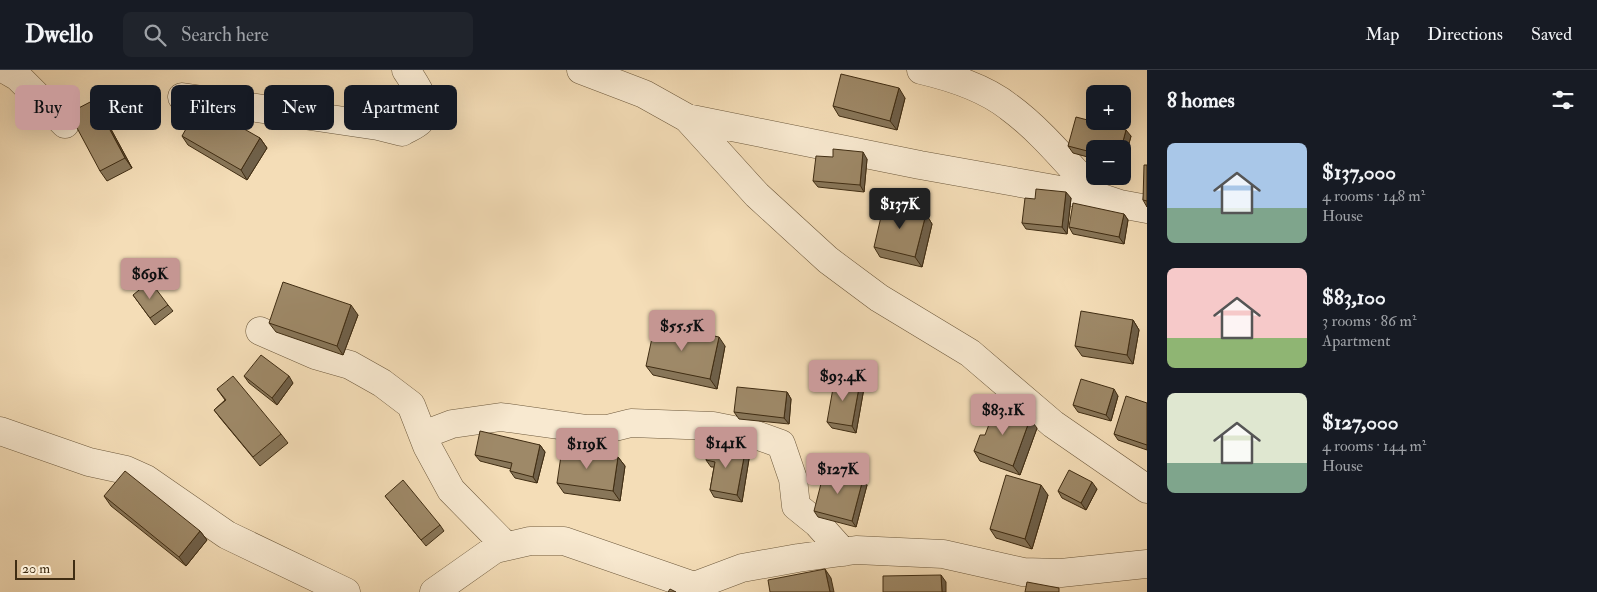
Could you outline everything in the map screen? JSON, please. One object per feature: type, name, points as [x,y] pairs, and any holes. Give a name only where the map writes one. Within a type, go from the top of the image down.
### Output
[{"type":"street","points":[[6,70],[18,77],[26,85]]},
{"type":"street","points":[[254,108],[378,126],[402,132],[421,120],[424,115],[420,91],[406,70]]},
{"type":"street","points":[[581,70],[644,94],[687,118],[1099,197],[1120,204],[1147,209]]},
{"type":"street","points":[[921,70],[968,85],[1009,106],[1038,132],[1099,197]]},
{"type":"street","points":[[687,118],[757,195],[828,260],[887,303],[970,353],[1053,424],[1147,490]]},
{"type":"street","points":[[260,331],[315,355],[350,365],[382,383],[411,405],[423,435],[451,490],[506,546]]},
{"type":"street","points":[[423,435],[452,424],[501,417],[587,429],[607,429],[632,423],[713,426],[753,434],[781,444],[793,479],[796,506],[817,523],[843,552]]},
{"type":"street","points":[[0,431],[88,462],[126,470],[146,479],[227,535],[346,592]]},
{"type":"street","points":[[434,592],[495,549],[530,541],[564,541],[696,589],[742,568],[843,552],[887,551],[943,554],[1023,572],[1061,573],[1147,564]]},
{"type":"building","points":[[841,74],[899,88],[890,121],[833,106]]},
{"type":"building","points":[[90,102],[90,130],[110,130],[125,158],[100,171],[78,130],[80,130],[80,107]]},
{"type":"building","points":[[1076,117],[1086,120],[1086,130],[1126,130],[1123,140],[1086,140],[1086,151],[1068,146]]},
{"type":"building","points":[[185,130],[246,130],[260,138],[241,170],[182,136]]},
{"type":"building","points":[[833,149],[863,152],[860,185],[813,181],[816,156],[833,157]]},
{"type":"building","points":[[1144,165],[1147,165],[1147,201],[1143,200]]},
{"type":"building","points":[[1036,189],[1066,192],[1062,227],[1022,223],[1025,198],[1035,199]]},
{"type":"building","points":[[1073,203],[1124,214],[1119,237],[1069,227]]},
{"type":"building","points":[[884,204],[926,214],[915,257],[874,247]]},
{"type":"building","points":[[150,281],[168,305],[150,318],[133,295]]},
{"type":"building","points":[[283,282],[351,305],[337,346],[269,323]]},
{"type":"building","points":[[1081,311],[1133,320],[1127,355],[1075,346]]},
{"type":"building","points":[[655,324],[719,337],[710,379],[646,366]]},
{"type":"building","points":[[261,355],[289,376],[272,398],[244,376]]},
{"type":"building","points":[[233,376],[281,434],[253,457],[214,410],[226,400],[217,389]]},
{"type":"building","points":[[835,377],[860,382],[852,426],[827,422]]},
{"type":"building","points":[[1081,379],[1114,389],[1106,415],[1073,405]]},
{"type":"building","points":[[737,387],[787,392],[784,418],[734,412]]},
{"type":"building","points":[[1126,396],[1147,403],[1147,445],[1114,434]]},
{"type":"building","points":[[996,406],[1030,419],[1013,466],[974,451],[980,435],[985,435]]},
{"type":"building","points":[[480,431],[540,445],[533,477],[510,471],[512,463],[475,455]]},
{"type":"building","points":[[709,446],[745,452],[737,495],[710,490],[715,462],[706,460]]},
{"type":"building","points":[[562,449],[618,457],[613,491],[557,483]]},
{"type":"building","points":[[825,468],[863,479],[852,521],[814,511]]},
{"type":"building","points":[[1069,470],[1092,482],[1081,503],[1058,491]]},
{"type":"building","points":[[125,471],[200,531],[179,557],[104,496]]},
{"type":"building","points":[[1006,475],[1041,485],[1025,539],[990,529]]},
{"type":"building","points":[[403,480],[440,525],[421,540],[385,496]]},
{"type":"building","points":[[825,569],[830,592],[770,592],[768,580]]},
{"type":"building","points":[[941,575],[942,592],[883,592],[883,576]]},
{"type":"building","points":[[1027,582],[1059,588],[1059,592],[1025,592]]}]
